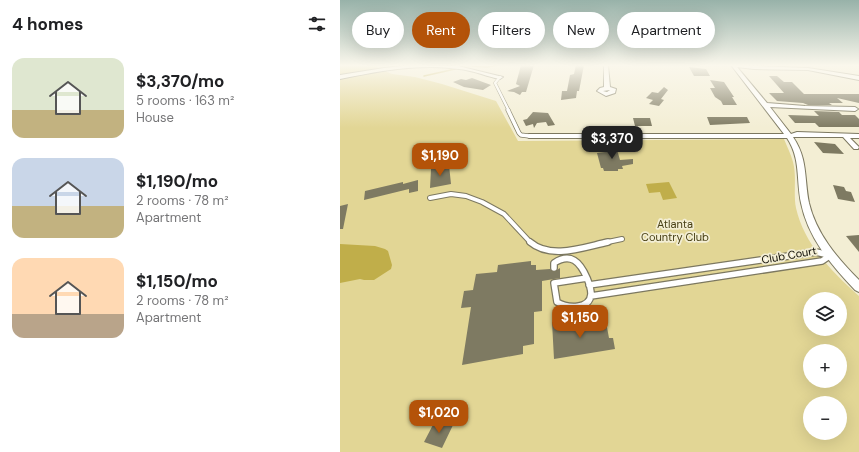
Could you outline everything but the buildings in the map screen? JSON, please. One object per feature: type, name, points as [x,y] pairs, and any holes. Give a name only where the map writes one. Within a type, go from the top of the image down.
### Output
[{"type":"street","points":[[750,86],[789,136],[797,149],[801,163],[804,203],[809,218],[823,244],[859,286]]},
{"type":"street","points":[[763,103],[805,108],[855,109]]},
{"type":"street","points":[[529,136],[789,136],[810,138],[814,136],[859,136]]},
{"type":"street","points":[[845,136],[856,148]]},
{"type":"lane","points":[[497,86],[521,135],[529,136]]},
{"type":"lane","points":[[430,198],[451,194],[486,203],[508,218],[531,241],[543,250],[573,249],[622,238]]},
{"type":"lane","name":"Club Court","points":[[590,286],[816,252],[831,255]]},
{"type":"lane","name":"Club Court","points":[[591,296],[822,261],[831,255]]},
{"type":"lane","points":[[554,268],[554,263],[558,260],[572,259],[581,265],[587,278],[590,286],[591,296],[588,302],[583,305],[570,307],[563,306],[557,302],[554,282],[587,278]]},
{"type":"green space","name":"Atlanta Country Club","points":[[340,86],[449,86],[496,101],[518,141],[784,139],[793,162],[795,173],[796,208],[805,234],[829,267],[859,296],[859,452],[340,452]]},
{"type":"shaded area","points":[[669,182],[677,198],[663,200],[660,192],[649,193],[646,184]]},
{"type":"shaded area","points":[[340,244],[375,246],[385,249],[388,251],[392,265],[391,269],[374,280],[360,279],[340,283]]}]
